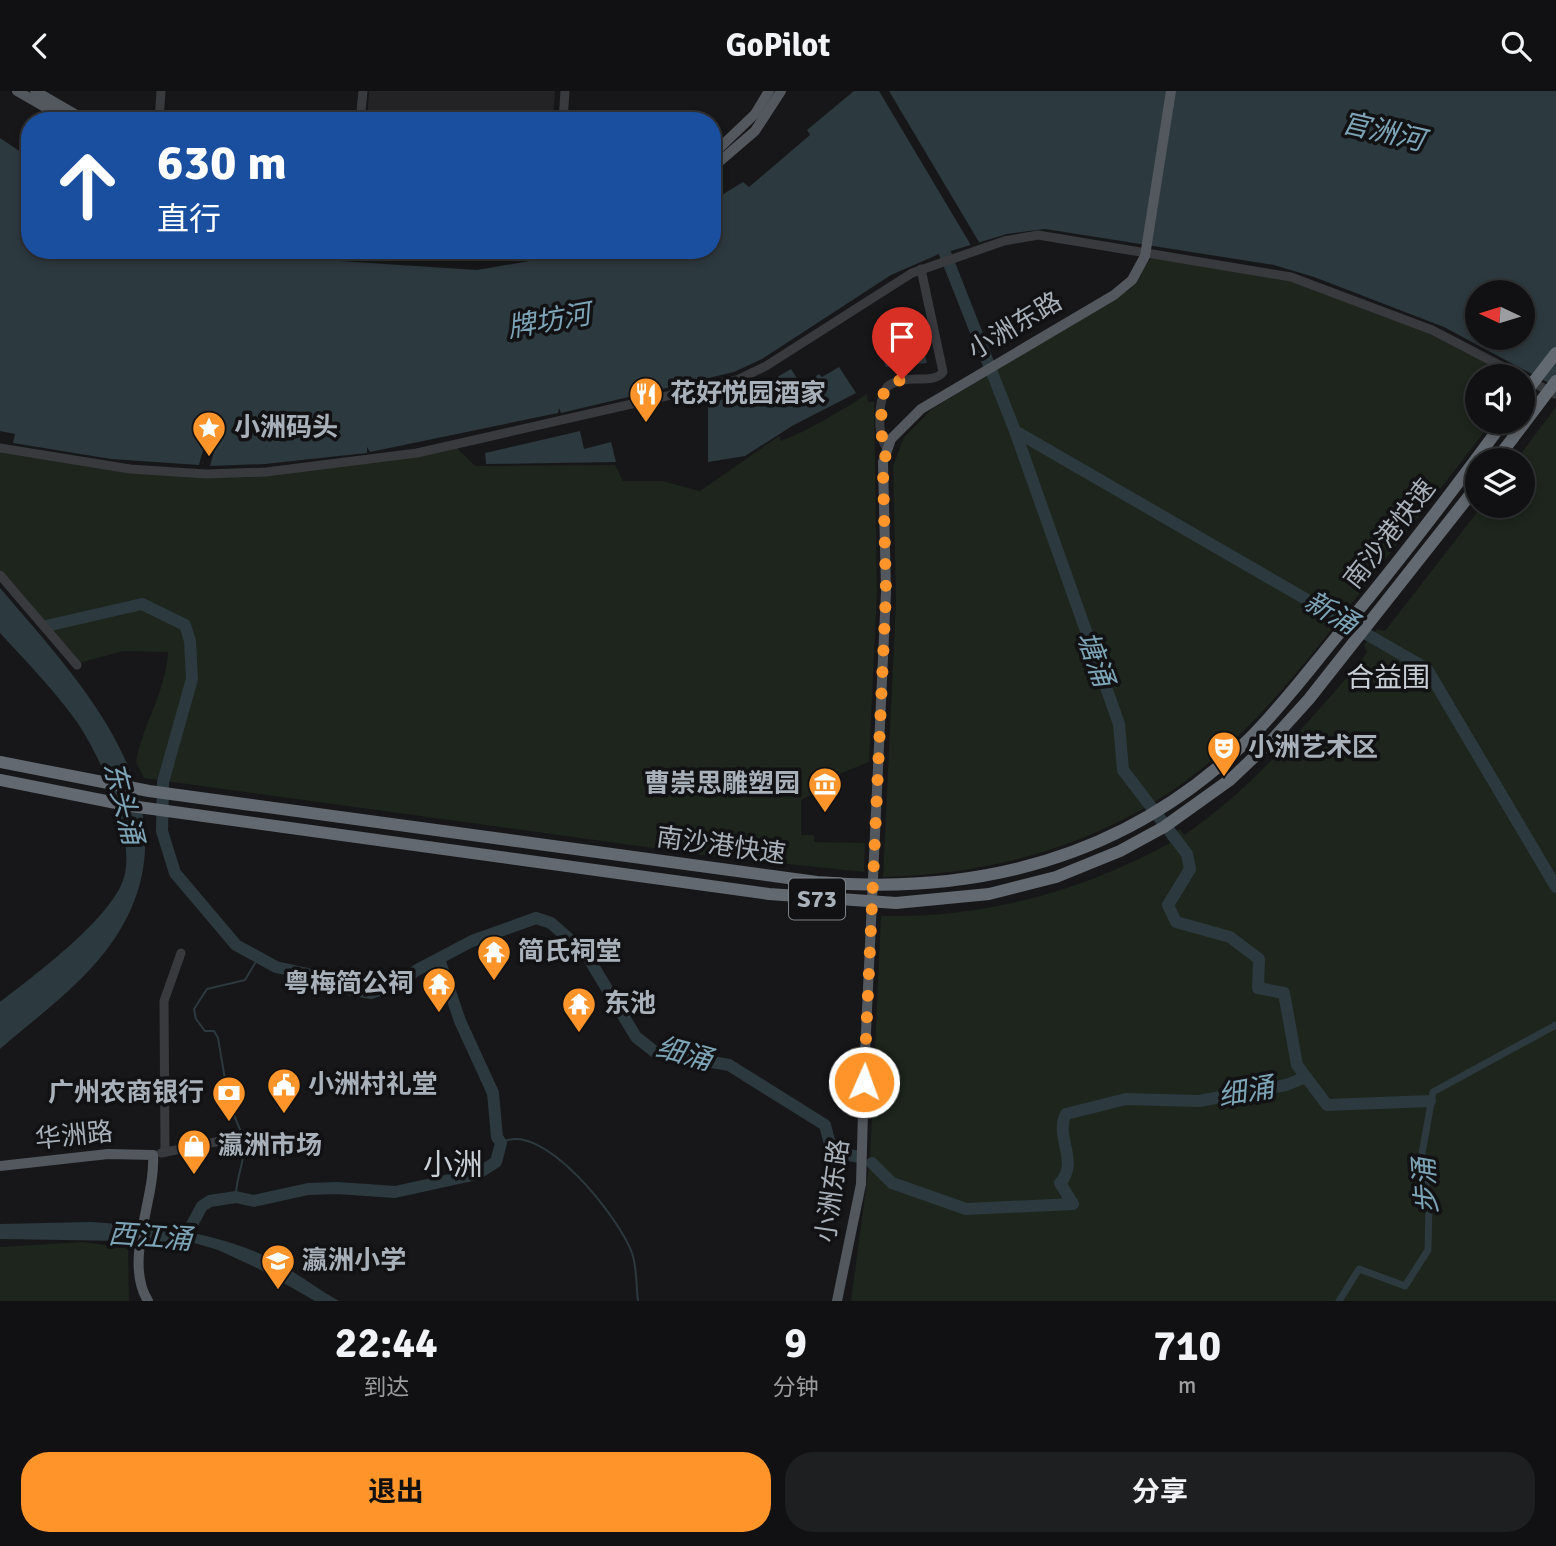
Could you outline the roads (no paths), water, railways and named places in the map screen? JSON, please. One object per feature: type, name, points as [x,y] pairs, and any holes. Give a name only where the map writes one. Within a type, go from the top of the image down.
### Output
[{"type":"highway","points":[[1535,380],[1556,353]]},
{"type":"highway","points":[[1506,448],[1555,388]]},
{"type":"highway","name":"南沙港快速","points":[[0,762],[149,791],[790,879],[911,886],[1011,872],[1081,849],[1127,828],[1196,784],[1236,751],[1278,708],[1400,562],[1495,434]]},
{"type":"highway","name":"南沙港快速","points":[[0,780],[131,806],[769,894],[896,903],[989,894],[1056,877],[1120,851],[1164,827],[1231,779],[1272,740],[1308,699],[1465,501]]},
{"type":"main road","points":[[17,91],[53,112]]},
{"type":"main road","points":[[35,91],[71,112]]},
{"type":"main road","points":[[721,146],[755,114],[769,91]]},
{"type":"main road","points":[[721,160],[755,131],[781,91]]},
{"type":"main road","name":"小洲东路","points":[[837,1301],[864,1152],[865,1066],[886,592],[883,470],[887,447],[914,414],[1124,288],[1139,271],[1147,248],[1171,91]]},
{"type":"main road","name":"华洲路","points":[[0,1166],[108,1154],[153,1155]]},
{"type":"main road","points":[[148,1301],[142,1288],[140,1259],[143,1221],[153,1174],[153,1155]]},
{"type":"street","points":[[160,112],[161,91]]},
{"type":"street","points":[[361,112],[362,91]]},
{"type":"street","points":[[564,112],[565,91]]},
{"type":"street","points":[[0,448],[110,467],[206,474],[275,471],[417,453],[737,380],[766,366],[895,282],[921,269],[1004,241],[1038,235],[1147,248],[1291,277],[1439,333],[1555,388]]},
{"type":"street","points":[[887,447],[882,439],[881,411],[882,395],[887,387],[902,379],[935,379],[943,372],[921,269]]},
{"type":"street","points":[[0,575],[77,664]]},
{"type":"street","points":[[165,1152],[164,1001],[181,953]]},
{"type":"street","points":[[153,1155],[245,1136]]},
{"type":"water","points":[[854,91],[1556,91],[1556,387],[1535,376],[1535,364],[1513,364],[1487,350],[1535,350],[1535,280],[1465,280],[1465,338],[1444,327],[1314,277],[1274,265],[1045,229],[1007,234],[944,253],[945,268],[939,254],[891,275],[762,359],[734,372],[561,413],[559,408],[558,413],[370,452],[367,447],[367,453],[265,464],[210,466],[215,448],[204,447],[199,465],[111,459],[13,443],[15,434],[0,431],[0,138],[21,152],[21,259],[309,259],[477,270],[541,259],[721,259],[721,195],[743,182],[749,187],[810,135],[807,130]]},
{"type":"water","points":[[914,311],[927,363],[886,367],[875,338]]},
{"type":"water","points":[[839,367],[856,393],[792,426],[745,456],[708,462],[708,405],[772,380],[791,369],[802,386],[819,374],[822,377]]},
{"type":"water","points":[[580,431],[584,449],[611,442],[616,462],[486,464],[485,453]]},
{"type":"water","name":"东头涌","points":[[0,588],[64,664],[95,706],[120,750],[138,795],[145,841],[138,889],[115,938],[76,983],[0,1049],[0,1002],[68,947],[101,915],[122,883],[126,866],[126,845],[105,774],[84,733],[66,707],[0,633]]},
{"type":"water","name":"西江涌","points":[[91,1222],[180,1231],[223,1240],[275,1261],[339,1301],[315,1301],[259,1269],[218,1250],[191,1242],[0,1239],[0,1224]]},
{"type":"waterway","name":"塘涌","points":[[939,238],[1015,431],[1119,724],[1123,770],[1187,854],[1190,869],[1168,905],[1176,922],[1230,937],[1259,959],[1258,988],[1284,993],[1297,1065],[1306,1077]]},
{"type":"waterway","name":"新涌","points":[[1015,431],[1427,669],[1556,887]]},
{"type":"waterway","name":"细涌","points":[[46,626],[142,604],[185,625],[190,641],[192,679],[163,782],[162,831],[175,873],[236,945],[276,967],[321,977],[330,986],[371,993],[399,983],[417,970],[472,941],[536,918],[551,923],[586,954],[636,1037],[655,1052],[729,1065],[825,1125],[832,1152],[860,1157]]},
{"type":"waterway","points":[[241,1132],[229,1103],[218,1038],[214,1031],[205,1031],[196,1019],[194,1009],[207,989],[245,980],[258,958]]},
{"type":"waterway","name":"西江涌","points":[[189,1230],[202,1206],[210,1201],[236,1197],[254,1201],[308,1189],[395,1192],[477,1174],[496,1162],[501,1143],[497,1137],[493,1093],[460,1021],[439,959]]},
{"type":"waterway","name":"步涌","points":[[1339,1301],[1359,1269],[1405,1286],[1428,1250],[1429,1202],[1421,1159],[1433,1092],[1556,1025]]},
{"type":"waterway","name":"细涌","points":[[872,1163],[892,1183],[966,1209],[1073,1204],[1060,1183],[1068,1166],[1063,1131],[1066,1114],[1126,1099],[1199,1101],[1286,1085],[1306,1077],[1327,1105],[1430,1101]]},
{"type":"waterway","points":[[501,1143],[518,1139],[537,1145],[557,1158],[596,1197],[625,1237],[632,1253],[638,1301]]},
{"type":"waterway","points":[[236,1197],[243,1140]]},
{"type":"place","name":"花好悦园酒家","points":[[646,424]]},
{"type":"place","name":"小洲码头","points":[[209,458]]},
{"type":"place","name":"小洲艺术区","points":[[1224,778]]},
{"type":"place","name":"曹崇思雕塑园","points":[[825,814]]},
{"type":"place","name":"简氏祠堂","points":[[494,982]]},
{"type":"place","name":"粤梅简公祠","points":[[439,1014]]},
{"type":"place","name":"东池","points":[[579,1034]]},
{"type":"place","name":"小洲村礼堂","points":[[284,1115]]},
{"type":"place","name":"广州农商银行","points":[[229,1123]]},
{"type":"place","name":"瀛洲市场","points":[[194,1176]]},
{"type":"place","name":"瀛洲小学","points":[[278,1291]]},
{"type":"district","name":"合益围","points":[[1388,678]]},
{"type":"district","name":"小洲","points":[[453,1165]]},
{"type":"water label","name":"官洲河","points":[[1383,132]]},
{"type":"water label","name":"牌坊河","points":[[549,321]]}]
